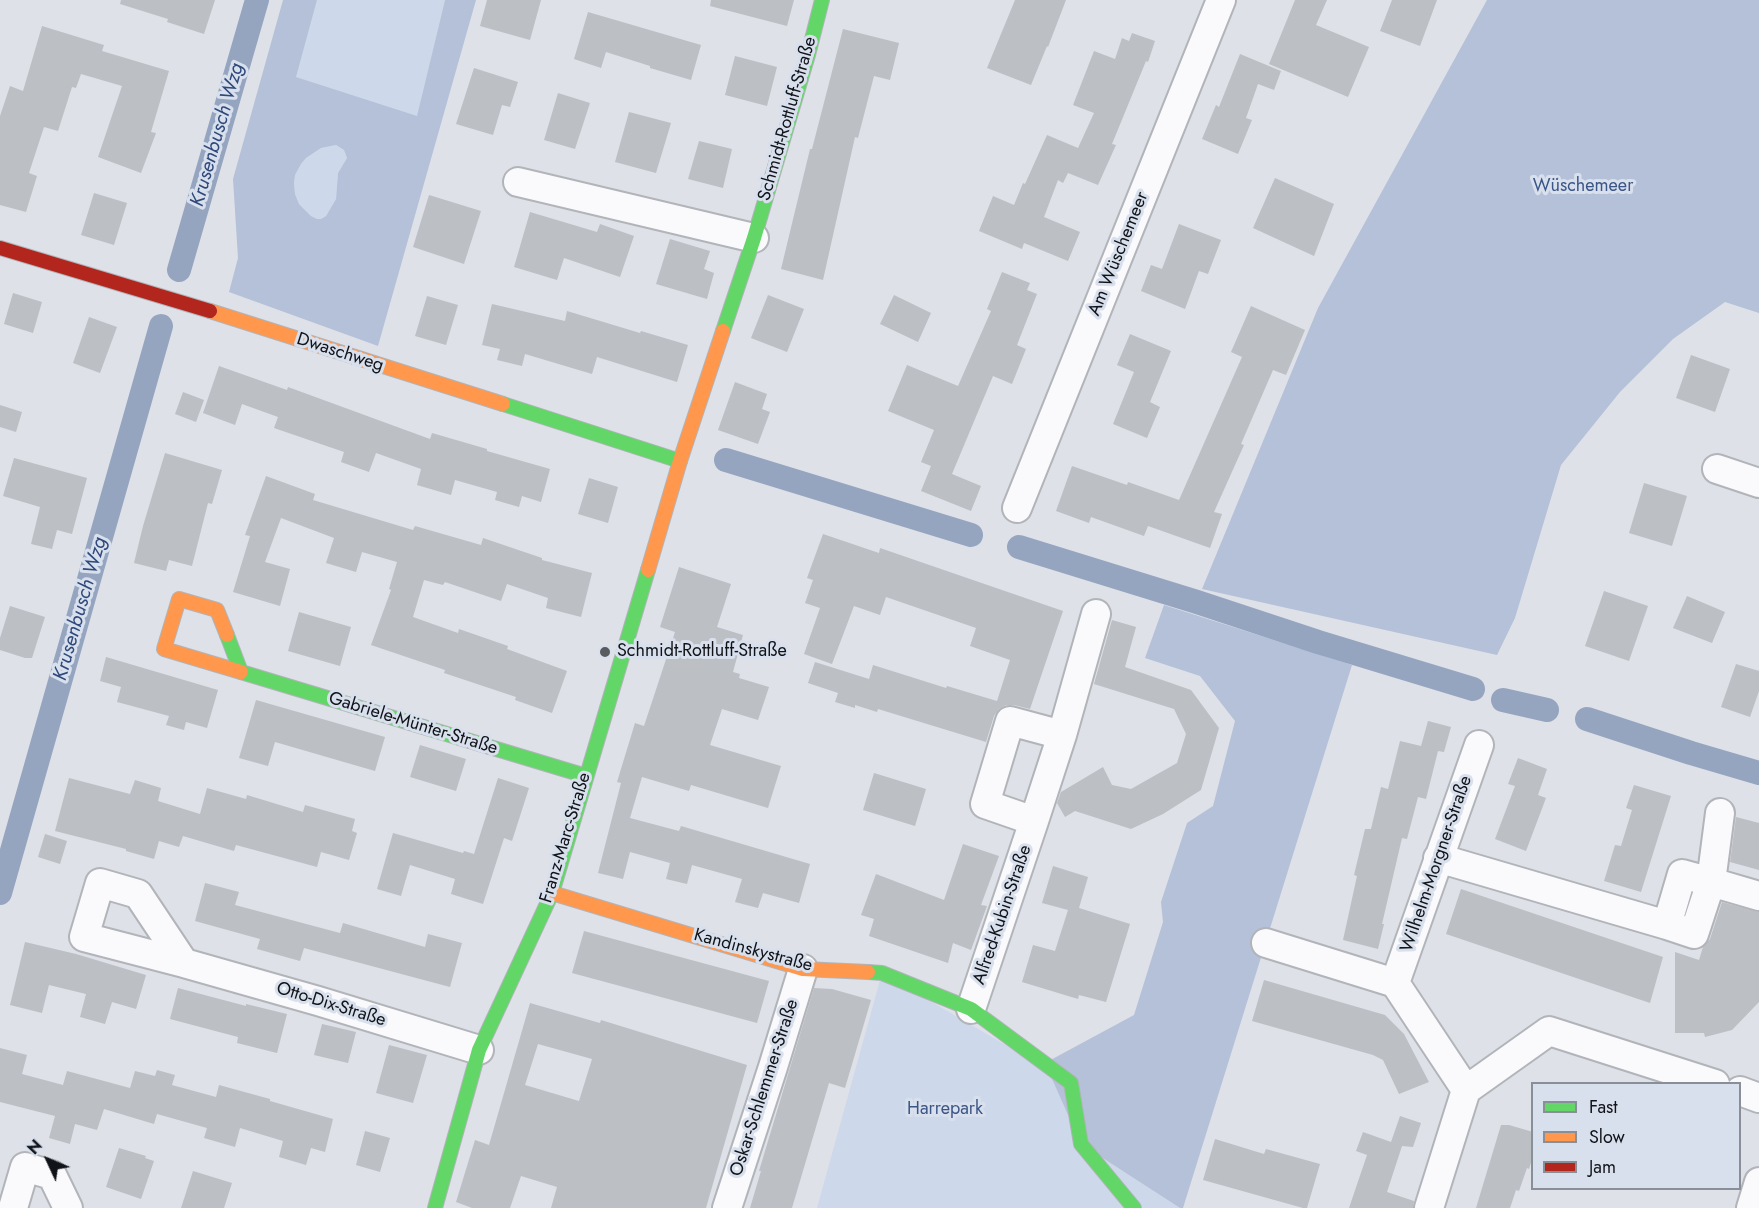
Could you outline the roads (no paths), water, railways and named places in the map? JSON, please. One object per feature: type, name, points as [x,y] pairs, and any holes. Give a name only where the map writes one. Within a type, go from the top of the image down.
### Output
[{"type":"street","name":"Schmidt-Rottluff-Straße","points":[[680,461],[754,238],[822,0]]},
{"type":"street","name":"Am Wüschemeer","points":[[1017,508],[1221,0]]},
{"type":"street","points":[[518,183],[754,238]]},
{"type":"street","name":"Dwaschweg","points":[[0,248],[219,314],[680,461]]},
{"type":"street","name":"Franz-Marc-Straße","points":[[435,1208],[478,1050],[552,893],[680,461]]},
{"type":"street","points":[[1717,469],[1759,483]]},
{"type":"street","name":"Gabriele-Münter-Straße","points":[[241,672],[217,610],[179,599],[164,649],[586,776]]},
{"type":"street","name":"Alfred-Kubin-Straße","points":[[971,1009],[1062,735],[1096,615]]},
{"type":"street","name":"Alfred-Kubin-Straße","points":[[1034,821],[985,804],[1010,721],[1062,735]]},
{"type":"street","name":"Wilhelm-Morgner-Straße","points":[[1395,983],[1479,745]]},
{"type":"street","points":[[1711,882],[1720,813]]},
{"type":"street","points":[[1438,858],[1667,925],[1682,874],[1759,896]]},
{"type":"street","name":"Kandinskystraße","points":[[552,893],[803,969],[882,973],[971,1009],[1071,1083],[1081,1144],[1134,1208]]},
{"type":"street","points":[[1266,943],[1395,983],[1466,1090]]},
{"type":"street","name":"Otto-Dix-Straße","points":[[184,963],[478,1050]]},
{"type":"street","name":"Oskar-Schlemmer-Straße","points":[[727,1208],[803,969]]},
{"type":"street","points":[[1429,1208],[1466,1090],[1549,1031],[1711,1082]]},
{"type":"street","points":[[1741,1091],[1759,1098]]},
{"type":"street","points":[[13,1208],[25,1167],[52,1175],[68,1208]]},
{"type":"street","points":[[1751,1208],[1759,1182]]},
{"type":"waterway","name":"Krusenbusch Wzg","points":[[179,270],[257,0]]},
{"type":"waterway","name":"Krusenbusch Wzg","points":[[0,893],[161,326]]},
{"type":"waterway","points":[[726,460],[971,535]]},
{"type":"waterway","points":[[1019,547],[1473,689]]},
{"type":"waterway","points":[[1503,700],[1547,710]]},
{"type":"waterway","points":[[1587,719],[1759,773]]},
{"type":"place","name":"Schmidt-Rottluff-Straße","points":[[605,652]]},
{"type":"park label","name":"Wüschemeer","points":[[1583,187]]},
{"type":"park label","name":"Harrepark","points":[[945,1110]]}]
